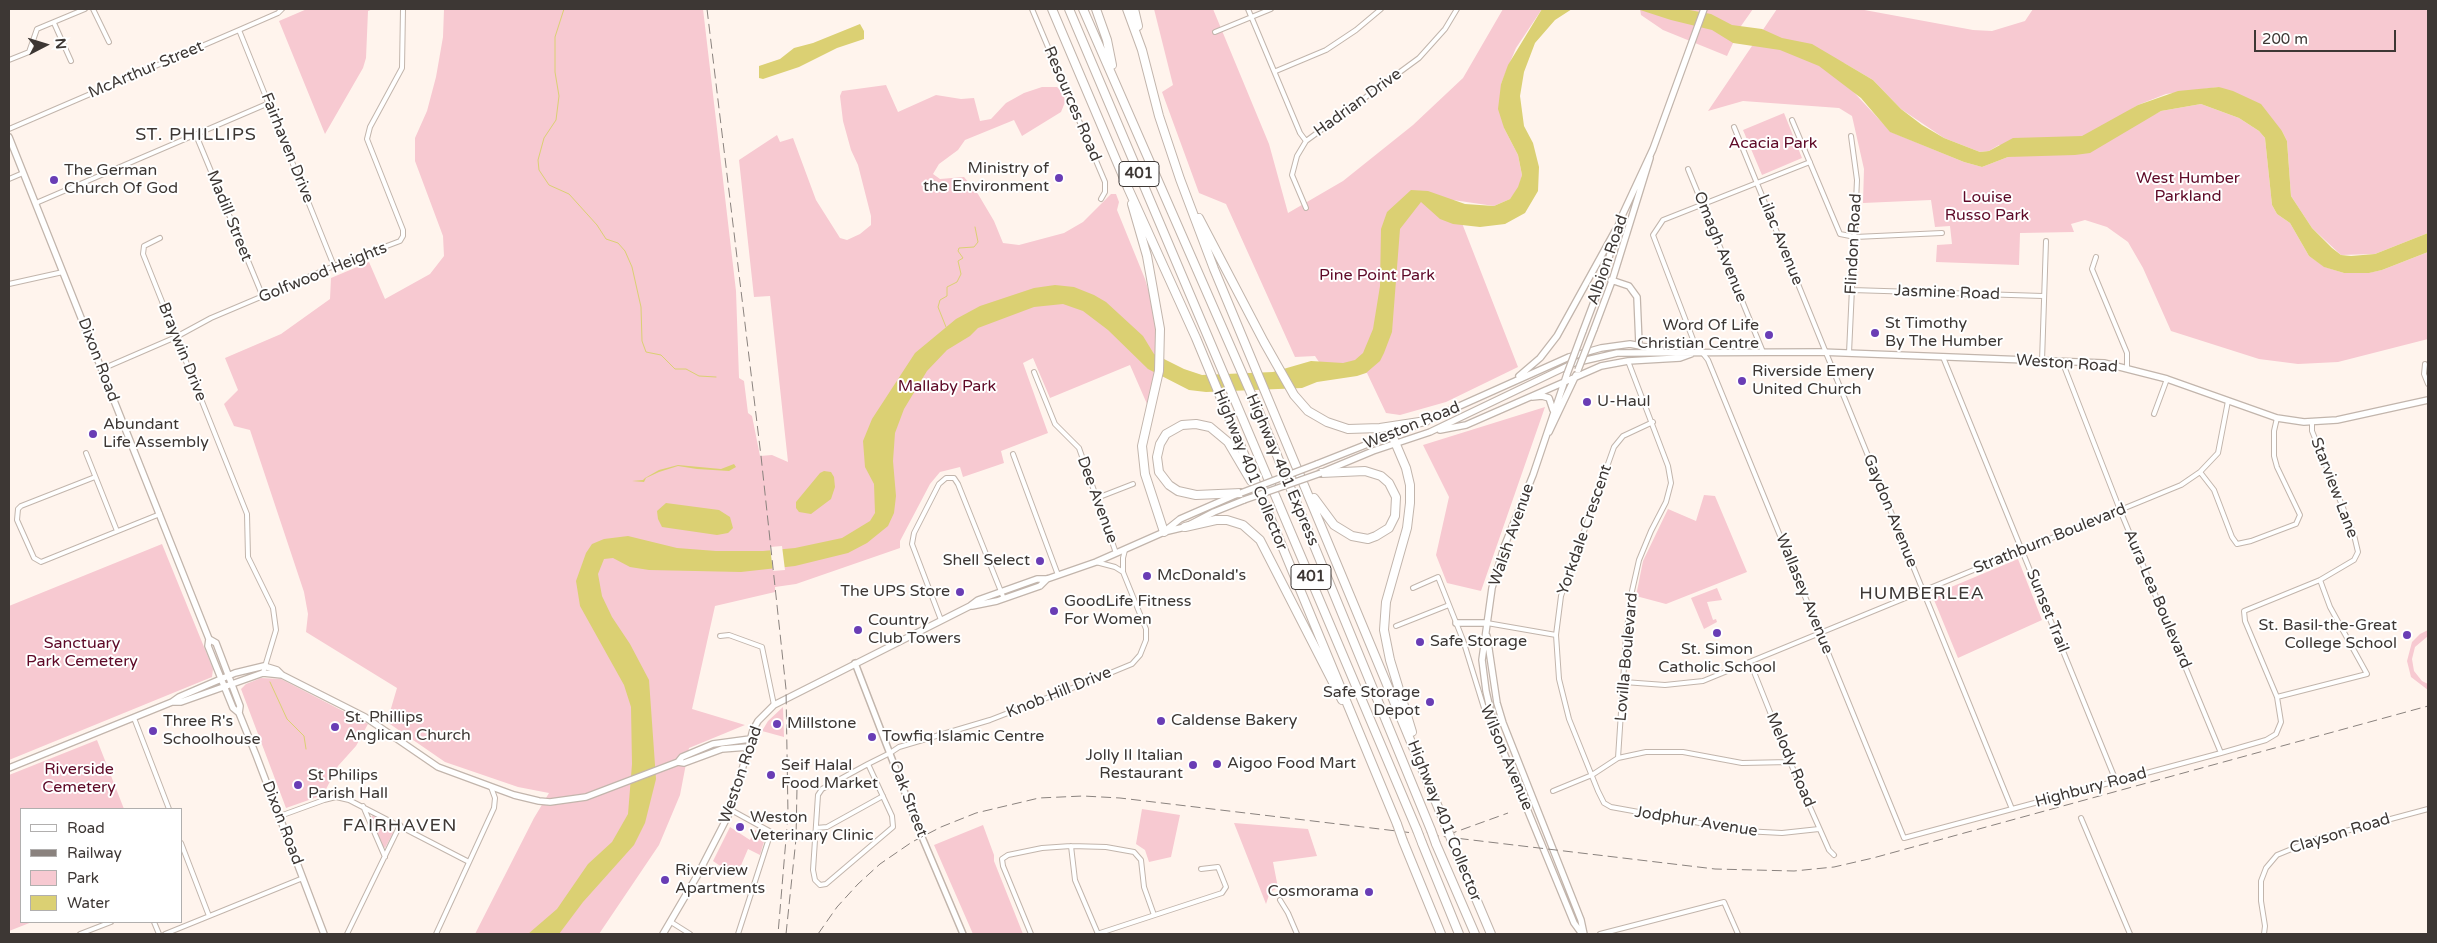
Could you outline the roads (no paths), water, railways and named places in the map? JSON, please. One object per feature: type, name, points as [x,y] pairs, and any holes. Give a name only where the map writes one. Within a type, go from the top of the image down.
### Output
[{"type":"highway","name":"Highway 401 Collector","points":[[1052,9],[1128,188],[1196,338],[1360,733],[1440,934]]},
{"type":"highway","name":"Highway 401 Express","points":[[1069,9],[1417,830],[1459,934]]},
{"type":"highway","name":"Highway 401 Express","points":[[1083,9],[1114,76],[1226,340],[1260,414],[1436,844],[1475,934]]},
{"type":"highway","points":[[1096,9],[1107,40],[1114,76]]},
{"type":"highway","name":"Highway 401 Collector","points":[[1127,9],[1180,178],[1242,338],[1491,934]]},
{"type":"highway","points":[[1134,9],[1139,27],[1138,40]]},
{"type":"highway","points":[[1180,178],[1218,258],[1264,342],[1294,395],[1308,410],[1327,422],[1348,429],[1380,428],[1426,421]]},
{"type":"highway","points":[[1128,188],[1147,256],[1160,329],[1159,371],[1144,431],[1143,462],[1148,486],[1164,532]]},
{"type":"highway","points":[[1242,496],[1196,495],[1178,491],[1169,485],[1159,472],[1157,457],[1160,444],[1166,434],[1176,426],[1196,424],[1210,427],[1221,434],[1228,442],[1262,499]]},
{"type":"highway","points":[[1392,435],[1406,468],[1410,485],[1410,503],[1407,528],[1386,602],[1384,630],[1390,660],[1425,775]]},
{"type":"highway","points":[[1297,467],[1319,506],[1334,525],[1343,532],[1352,536],[1368,538],[1383,532],[1393,523],[1397,509],[1396,497],[1389,483],[1381,476],[1365,471],[1321,473]]},
{"type":"highway","points":[[1185,527],[1216,520],[1227,520],[1243,525],[1260,540],[1321,664],[1360,733]]},
{"type":"main road","name":"Albion Road","points":[[1567,374],[1604,278],[1620,220],[1652,149],[1704,9]]},
{"type":"main road","name":"Dixon Road","points":[[9,137],[209,639],[208,646],[233,708],[239,713],[280,816],[324,934]]},
{"type":"main road","name":"Albion Road","points":[[1577,373],[1612,281],[1646,178],[1652,149]]},
{"type":"main road","points":[[1494,391],[1524,373],[1540,358],[1557,336],[1620,220]]},
{"type":"main road","points":[[1604,278],[1631,288],[1637,297],[1639,344]]},
{"type":"main road","name":"Weston Road","points":[[1164,532],[1180,519],[1242,496],[1426,421],[1569,357],[1601,348],[1639,344],[1665,352]]},
{"type":"main road","name":"Weston Road","points":[[663,934],[697,876],[731,810],[750,739],[758,721],[774,705],[970,606],[978,600],[1038,579],[1047,579],[1096,562],[1164,532],[1185,527],[1242,496],[1321,473],[1430,432],[1574,363],[1617,353],[1763,352],[1849,353],[2104,363],[2167,379],[2277,418],[2312,422],[2336,420],[2428,400]]},
{"type":"main road","points":[[1430,432],[1466,425],[1577,373],[1628,361],[1680,358],[1694,353]]},
{"type":"main road","name":"Walsh Avenue","points":[[1544,440],[1556,421],[1577,373]]},
{"type":"main road","name":"Walsh Avenue","points":[[1495,732],[1486,691],[1482,660],[1492,588],[1504,547],[1567,374]]},
{"type":"main road","points":[[1525,398],[1542,396],[1549,398],[1553,411]]},
{"type":"main road","name":"Weston Road","points":[[970,606],[1004,599],[1040,586],[1047,579]]},
{"type":"main road","points":[[1456,623],[1487,623]]},
{"type":"main road","name":"Walsh Avenue","points":[[1486,631],[1497,703],[1503,723]]},
{"type":"main road","name":"Dixon Road","points":[[209,639],[216,643],[240,706],[239,713]]},
{"type":"main road","points":[[9,768],[134,718],[228,676],[264,666],[277,670],[282,675],[365,717],[438,767],[527,798],[550,802],[586,797],[618,786],[675,763],[682,757],[713,744],[750,739]]},
{"type":"main road","points":[[172,702],[180,702],[264,673],[282,675]]},
{"type":"main road","name":"Wilson Avenue","points":[[1503,723],[1581,920],[1584,934]]},
{"type":"main road","name":"Wilson Avenue","points":[[1495,732],[1571,915],[1584,934]]},
{"type":"main road","points":[[675,763],[684,763],[722,749],[748,747]]},
{"type":"street","points":[[9,60],[29,52],[37,29],[85,9]]},
{"type":"street","points":[[93,9],[109,42]]},
{"type":"street","name":"McArthur Street","points":[[9,129],[278,13],[282,9]]},
{"type":"street","name":"Golfwood Heights","points":[[102,368],[176,338],[211,318],[334,266],[397,243],[403,236],[403,230],[367,140],[370,127],[402,68],[404,9]]},
{"type":"street","name":"Resources Road","points":[[1032,9],[1105,182],[1105,192],[1101,199]]},
{"type":"street","points":[[1248,9],[1276,71],[1300,133],[1306,141]]},
{"type":"street","points":[[1215,32],[1271,9]]},
{"type":"street","points":[[1276,71],[1326,50],[1356,30],[1381,9]]},
{"type":"street","name":"Hadrian Drive","points":[[1306,208],[1292,175],[1297,156],[1306,141],[1419,58],[1445,29],[1457,9]]},
{"type":"street","points":[[54,23],[71,61]]},
{"type":"street","name":"Fairhaven Drive","points":[[239,30],[334,266]]},
{"type":"street","points":[[36,203],[269,103]]},
{"type":"street","points":[[1792,120],[1840,234],[1855,238],[1942,233]]},
{"type":"street","name":"Lilac Avenue","points":[[1734,127],[1826,353]]},
{"type":"street","name":"Madill Street","points":[[196,135],[263,297]]},
{"type":"street","name":"Flindon Road","points":[[1849,353],[1857,180],[1851,136]]},
{"type":"street","points":[[1703,205],[1810,162]]},
{"type":"street","name":"Omagh Avenue","points":[[1688,169],[1763,352]]},
{"type":"street","points":[[9,179],[23,173]]},
{"type":"street","name":"Wallasey Avenue","points":[[1703,205],[1663,220],[1653,235],[1694,342],[1708,360],[1904,838]]},
{"type":"street","name":"Braywin Drive","points":[[160,238],[144,246],[143,254],[247,514],[248,556],[274,608],[276,630],[264,666],[264,673]]},
{"type":"street","points":[[2042,361],[2046,240]]},
{"type":"street","points":[[2096,257],[2092,269],[2127,353],[2127,368]]},
{"type":"street","points":[[9,284],[63,272]]},
{"type":"street","name":"Jasmine Road","points":[[1852,290],[2043,296]]},
{"type":"street","name":"Gaydon Avenue","points":[[1826,353],[2012,809]]},
{"type":"street","name":"Sunset Trail","points":[[1943,357],[2116,781]]},
{"type":"street","name":"Lovilla Boulevard","points":[[1618,758],[1626,636],[1636,574],[1651,531],[1668,498],[1671,483],[1671,474],[1653,422],[1628,361]]},
{"type":"street","name":"Aura Lea Boulevard","points":[[2062,361],[2120,510],[2221,753]]},
{"type":"street","points":[[2425,364],[2424,374],[2428,384]]},
{"type":"street","name":"Dee Avenue","points":[[1034,372],[1048,413],[1055,424],[1079,448],[1116,553]]},
{"type":"street","points":[[2154,414],[2167,379]]},
{"type":"street","name":"Strathburn Boulevard","points":[[1624,682],[1656,685],[1688,684],[1704,681],[1821,635],[1923,590],[2181,485],[2200,472],[2218,453],[2228,401]]},
{"type":"street","points":[[2200,472],[2214,490],[2232,537],[2238,544],[2249,542],[2296,524],[2300,515],[2277,468],[2274,456],[2274,431],[2277,418]]},
{"type":"street","name":"Yorkdale Crescent","points":[[1592,775],[1563,698],[1556,634],[1564,583],[1614,447],[1623,436],[1653,422]]},
{"type":"street","name":"Starview Lane","points":[[2312,422],[2312,431],[2354,535],[2358,552],[2354,560],[2320,580]]},
{"type":"street","points":[[86,453],[117,531]]},
{"type":"street","points":[[1013,454],[1058,575]]},
{"type":"street","points":[[95,477],[21,506],[18,509],[17,520],[34,558],[41,562],[160,514]]},
{"type":"street","points":[[941,620],[912,544],[914,533],[943,480],[954,478],[958,484],[1004,599]]},
{"type":"street","points":[[1097,498],[1133,484]]},
{"type":"street","name":"Knob Hill Drive","points":[[816,828],[818,795],[820,791],[899,747],[990,720],[1132,664],[1140,655],[1144,646],[1146,629],[1123,572],[1125,549]]},
{"type":"street","points":[[1096,562],[1115,567],[1123,572]]},
{"type":"street","name":"Wilson Avenue","points":[[1413,588],[1438,577],[1456,623],[1484,708],[1495,732]]},
{"type":"street","points":[[2320,580],[2330,607],[2367,674],[2277,697],[2243,614],[2254,605],[2320,580]]},
{"type":"street","points":[[1396,626],[1449,605]]},
{"type":"street","points":[[1487,623],[1556,634]]},
{"type":"street","points":[[720,636],[726,634],[762,646],[774,705]]},
{"type":"street","name":"Melody Road","points":[[1750,662],[1819,829],[1829,850],[1834,855]]},
{"type":"street","name":"Oak Street","points":[[856,663],[963,934]]},
{"type":"street","name":"Highbury Road","points":[[1904,838],[2266,740],[2276,734],[2281,722],[2277,697]]},
{"type":"street","points":[[134,718],[168,808]]},
{"type":"street","points":[[1553,792],[1592,775],[1618,758],[1646,752],[1669,751],[1742,763],[1774,764],[1790,762]]},
{"type":"street","points":[[868,764],[883,796],[893,819],[891,830],[826,884],[820,885],[813,875],[816,828],[827,828],[883,796]]},
{"type":"street","name":"Jodphur Avenue","points":[[1592,775],[1602,800],[1611,807],[1744,831],[1782,832],[1819,829]]},
{"type":"street","points":[[436,934],[494,808],[495,798],[491,786]]},
{"type":"street","points":[[280,816],[336,797],[349,800],[469,862]]},
{"type":"street","points":[[363,806],[385,858]]},
{"type":"street","name":"Clayson Road","points":[[2264,934],[2261,881],[2266,868],[2277,855],[2316,839],[2428,809]]},
{"type":"street","points":[[731,810],[771,832],[738,934]]},
{"type":"street","points":[[2080,818],[2130,934]]},
{"type":"street","points":[[347,934],[400,825]]},
{"type":"street","points":[[182,846],[209,916]]},
{"type":"street","points":[[1031,934],[1002,866],[1002,859],[1008,855],[1042,848],[1071,846],[1106,847],[1134,852],[1141,860],[1144,887],[1154,915]]},
{"type":"street","points":[[1071,846],[1075,880],[1098,934],[1222,893],[1226,886],[1218,867],[1201,869]]},
{"type":"street","points":[[165,934],[303,878]]},
{"type":"street","points":[[1280,900],[1297,934]]},
{"type":"street","points":[[1600,934],[1724,902],[1738,934]]},
{"type":"street","points":[[671,922],[690,934]]},
{"type":"street","points":[[80,934],[108,923]]},
{"type":"water","points":[[1542,9],[1572,9],[1555,20],[1535,43],[1524,72],[1520,96],[1524,126],[1533,143],[1539,167],[1538,191],[1525,213],[1505,224],[1480,227],[1453,224],[1440,219],[1421,202],[1400,229],[1392,332],[1380,361],[1366,373],[1317,382],[1302,388],[1206,392],[1189,390],[1148,369],[1108,330],[1083,311],[1063,304],[1034,307],[978,328],[970,336],[947,350],[927,371],[904,409],[895,433],[893,461],[896,496],[894,513],[888,526],[867,543],[848,553],[795,566],[741,572],[649,570],[630,567],[613,558],[604,559],[598,574],[602,596],[612,617],[630,644],[649,680],[656,779],[645,823],[634,845],[583,902],[559,934],[528,934],[557,909],[588,864],[612,842],[628,814],[632,764],[631,707],[624,685],[580,606],[576,581],[586,553],[592,544],[604,539],[628,536],[677,548],[716,551],[763,551],[795,548],[842,538],[870,521],[875,513],[874,484],[865,467],[863,441],[872,419],[915,353],[956,319],[980,306],[1034,288],[1055,285],[1074,287],[1094,295],[1106,302],[1143,336],[1154,354],[1184,369],[1202,375],[1273,372],[1311,361],[1343,363],[1355,360],[1363,353],[1373,329],[1380,286],[1381,229],[1387,212],[1411,190],[1428,191],[1465,204],[1494,206],[1510,199],[1518,187],[1522,175],[1518,155],[1504,128],[1498,109],[1501,84],[1508,65]]},
{"type":"water","points":[[1637,9],[1684,9],[1711,14],[1732,25],[1762,29],[1782,38],[1812,44],[1873,80],[1901,109],[1922,125],[1944,138],[1980,152],[1989,151],[2013,138],[2082,136],[2138,105],[2178,91],[2219,87],[2233,91],[2261,104],[2282,131],[2287,141],[2291,196],[2312,228],[2332,248],[2341,255],[2375,254],[2428,233],[2428,252],[2382,270],[2369,273],[2344,273],[2324,267],[2309,256],[2290,223],[2277,214],[2272,205],[2265,138],[2259,131],[2239,118],[2201,104],[2161,111],[2090,153],[2008,157],[1982,167],[1964,162],[1890,132],[1861,98],[1819,66],[1780,50],[1733,43],[1712,30]]},
{"type":"water","points":[[860,24],[864,31],[864,39],[837,48],[799,67],[763,79],[759,78],[759,66],[780,59],[794,48],[813,43]]},
{"type":"water","points":[[734,464],[736,467],[729,471],[678,466],[646,478],[644,482],[632,481],[643,480],[645,478],[659,470],[678,465],[721,469]]},
{"type":"water","points":[[824,471],[831,472],[834,477],[835,487],[831,499],[811,514],[799,512],[796,508],[796,502],[820,473]]},
{"type":"water","points":[[666,503],[719,510],[730,517],[733,528],[728,533],[717,535],[662,527],[657,511]]},
{"type":"waterway","points":[[564,9],[555,37],[555,72],[559,96],[556,120],[544,138],[538,160],[539,170],[549,185],[569,194],[597,225],[606,239],[618,243],[625,251],[632,267],[641,307],[642,341],[646,352],[661,355],[675,369],[686,369],[699,376],[716,377]]},
{"type":"waterway","points":[[946,327],[938,307],[940,300],[947,296],[947,287],[957,282],[961,274],[958,261],[963,258],[958,251],[959,248],[974,247],[978,242],[975,227]]},
{"type":"waterway","points":[[270,682],[287,719],[304,736],[306,749]]},
{"type":"railway","points":[[707,9],[761,456],[786,689],[788,815],[778,934]]},
{"type":"railway","points":[[818,934],[837,907],[858,884],[880,864],[912,842],[941,827],[976,813],[1039,798],[1083,796],[1120,798],[1715,869],[1794,871],[1834,867],[1873,858],[2428,706]]},
{"type":"railway","points":[[786,934],[796,839],[797,788]]},
{"type":"railway","points":[[1447,835],[1508,813]]},
{"type":"place","name":"Ministry of the Environment","points":[[1059,178]]},
{"type":"place","name":"The German Church Of God","points":[[54,180]]},
{"type":"place","name":"St Timothy By The Humber","points":[[1875,333]]},
{"type":"place","name":"Word Of Life Christian Centre","points":[[1769,335]]},
{"type":"place","name":"Riverside Emery United Church","points":[[1742,381]]},
{"type":"place","name":"U-Haul","points":[[1587,402]]},
{"type":"place","name":"Abundant Life Assembly","points":[[93,434]]},
{"type":"place","name":"Shell Select","points":[[1040,561]]},
{"type":"place","name":"McDonald's","points":[[1147,576]]},
{"type":"place","name":"The UPS Store","points":[[960,592]]},
{"type":"place","name":"GoodLife Fitness For Women","points":[[1054,611]]},
{"type":"place","name":"Country Club Towers","points":[[858,630]]},
{"type":"place","name":"St. Simon Catholic School","points":[[1717,633]]},
{"type":"place","name":"St. Basil-the-Great College School","points":[[2407,635]]},
{"type":"place","name":"Safe Storage","points":[[1420,642]]},
{"type":"place","name":"Safe Storage Depot","points":[[1430,702]]},
{"type":"place","name":"Caldense Bakery","points":[[1161,721]]},
{"type":"place","name":"Millstone","points":[[777,724]]},
{"type":"place","name":"St. Phillips Anglican Church","points":[[335,727]]},
{"type":"place","name":"Three R's Schoolhouse","points":[[153,731]]},
{"type":"place","name":"Towfiq Islamic Centre","points":[[872,737]]},
{"type":"place","name":"Aigoo Food Mart","points":[[1217,764]]},
{"type":"place","name":"Jolly II Italian Restaurant","points":[[1193,765]]},
{"type":"place","name":"Seif Halal Food Market","points":[[771,775]]},
{"type":"place","name":"St Philips Parish Hall","points":[[298,785]]},
{"type":"place","name":"Weston Veterinary Clinic","points":[[740,827]]},
{"type":"place","name":"Riverview Apartments","points":[[665,880]]},
{"type":"place","name":"Cosmorama","points":[[1369,892]]},
{"type":"district","name":"ST. PHILLIPS","points":[[196,135]]},
{"type":"district","name":"HUMBERLEA","points":[[1922,594]]},
{"type":"district","name":"FAIRHAVEN","points":[[400,826]]},
{"type":"park label","name":"Acacia Park","points":[[1773,144]]},
{"type":"park label","name":"West Humber Parkland","points":[[2188,188]]},
{"type":"park label","name":"Louise Russo Park","points":[[1987,207]]},
{"type":"park label","name":"Pine Point Park","points":[[1377,276]]},
{"type":"park label","name":"Mallaby Park","points":[[947,387]]},
{"type":"park label","name":"Sanctuary Park Cemetery","points":[[82,653]]},
{"type":"park label","name":"Riverside Cemetery","points":[[79,779]]}]
